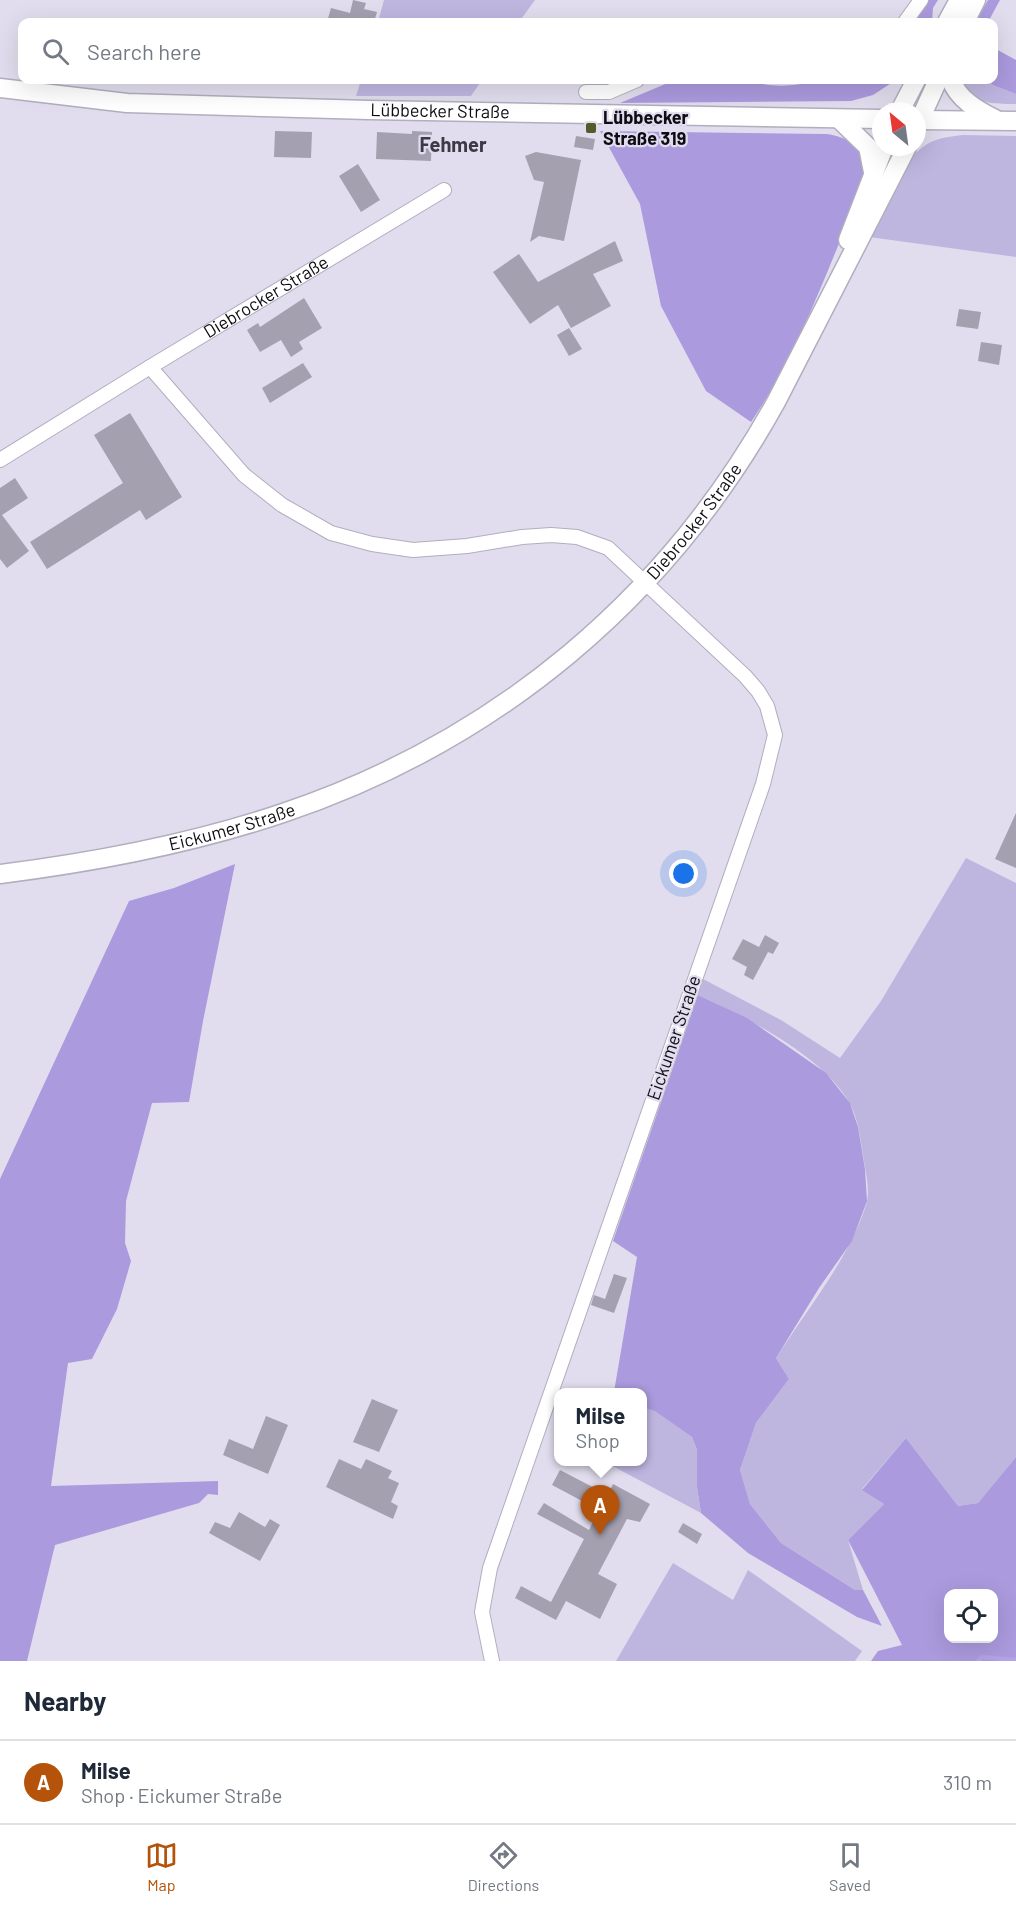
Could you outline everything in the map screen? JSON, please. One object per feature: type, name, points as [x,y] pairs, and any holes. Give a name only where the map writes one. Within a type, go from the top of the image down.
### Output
[{"type":"main road","points":[[949,18],[959,0]]},
{"type":"main road","points":[[967,18],[976,0]]},
{"type":"main road","points":[[905,102],[914,84]]},
{"type":"main road","points":[[926,105],[936,84]]},
{"type":"main road","points":[[954,84],[973,107],[996,120]]},
{"type":"main road","name":"Lübbecker Straße","points":[[0,88],[127,103],[369,110],[872,119]]},
{"type":"main road","points":[[838,119],[868,147],[873,172]]},
{"type":"main road","points":[[926,122],[1016,121]]},
{"type":"main road","name":"Diebrocker Straße","points":[[817,323],[880,156]]},
{"type":"main road","name":"Diebrocker Straße","points":[[645,583],[719,494],[755,440],[902,156]]},
{"type":"main road","name":"Eickumer Straße","points":[[0,874],[57,867],[133,853],[210,835],[284,813],[356,785],[426,751],[515,697],[555,667],[623,607],[645,583]]},
{"type":"street","points":[[908,18],[921,0]]},
{"type":"street","points":[[586,92],[609,92],[628,84]]},
{"type":"street","name":"Diebrocker Straße","points":[[0,460],[444,190]]},
{"type":"street","name":"Diebrocker Straße","points":[[150,367],[244,475],[282,505],[331,533],[372,544],[413,550],[467,546],[522,537],[551,535],[577,537],[608,548],[645,583]]},
{"type":"street","name":"Eickumer Straße","points":[[492,1661],[482,1612],[490,1568],[763,784],[775,735],[767,706],[758,691],[745,676],[645,583]]},
{"type":"shaded area","points":[[384,0],[535,0],[522,18],[379,18]]},
{"type":"shaded area","points":[[929,0],[938,0],[933,8],[932,18],[917,18]]},
{"type":"shaded area","points":[[988,0],[1000,0],[990,18],[978,18]]},
{"type":"shaded area","points":[[998,50],[1016,60],[1016,94],[993,85],[998,84]]},
{"type":"shaded area","points":[[360,84],[479,84],[471,96],[356,96]]},
{"type":"shaded area","points":[[665,84],[780,86],[890,84],[873,95],[851,101],[620,103]]},
{"type":"shaded area","points":[[962,84],[993,84],[1016,94],[1016,104],[983,101]]},
{"type":"shaded area","points":[[600,131],[827,134],[851,142],[863,155],[864,180],[854,210],[790,355],[751,422],[706,391],[661,306],[640,204]]},
{"type":"shaded area","points":[[963,135],[1016,136],[1016,257],[869,237],[908,162],[913,156],[926,156],[926,145],[945,138]]},
{"type":"shaded area","points":[[966,858],[1016,883],[1016,1457],[978,1503],[958,1506],[906,1438],[862,1489],[884,1504],[848,1540],[863,1590],[855,1590],[781,1543],[750,1504],[740,1470],[756,1423],[789,1379],[776,1358],[838,1264],[859,1225],[866,1205],[867,1180],[857,1121],[849,1102],[836,1085],[802,1053],[738,1014],[698,995],[703,979],[781,1020],[840,1058],[881,1001]]},
{"type":"shaded area","points":[[235,864],[189,1102],[152,1103],[126,1201],[125,1243],[131,1261],[117,1309],[92,1359],[68,1363],[51,1486],[218,1481],[218,1495],[208,1494],[199,1503],[55,1545],[27,1661],[0,1661],[0,1179],[129,901],[174,888]]},
{"type":"shaded area","points":[[698,995],[747,1018],[826,1073],[850,1103],[858,1127],[865,1169],[867,1201],[852,1241],[819,1288],[776,1358],[789,1379],[756,1423],[740,1470],[750,1504],[781,1543],[855,1590],[863,1590],[882,1626],[857,1617],[748,1553],[701,1513],[697,1487],[697,1450],[692,1437],[655,1411],[647,1409],[647,1388],[615,1388],[637,1257],[613,1241]]},
{"type":"shaded area","points":[[647,1408],[655,1410],[692,1437],[697,1450],[697,1487],[701,1513],[613,1466],[647,1466]]},
{"type":"shaded area","points":[[906,1438],[958,1506],[978,1503],[1016,1457],[1016,1661],[871,1661],[878,1651],[902,1645],[848,1540],[884,1504],[862,1490]]},
{"type":"shaded area","points":[[673,1563],[733,1600],[748,1570],[862,1651],[855,1661],[616,1661]]},
{"type":"building","points":[[353,0],[366,3],[364,9],[377,12],[375,18],[328,18],[331,8],[350,13]]},
{"type":"building","points":[[275,131],[312,132],[311,158],[274,157]]},
{"type":"building","points":[[412,131],[432,132],[431,161],[376,159],[377,132],[412,134]]},
{"type":"building","points":[[576,136],[595,139],[593,150],[574,147]]},
{"type":"building","points":[[536,152],[581,160],[564,241],[539,236],[530,242],[544,182],[534,180],[525,156]]},
{"type":"building","points":[[358,164],[380,200],[361,212],[339,176]]},
{"type":"building","points":[[615,241],[623,261],[593,274],[611,306],[571,328],[558,305],[530,324],[493,272],[519,254],[538,282]]},
{"type":"building","points":[[304,298],[322,328],[299,342],[303,349],[291,357],[281,340],[260,352],[247,330],[258,323],[260,327]]},
{"type":"building","points":[[959,309],[981,312],[978,329],[956,326]]},
{"type":"building","points":[[569,328],[582,349],[569,356],[557,335]]},
{"type":"building","points":[[981,342],[1002,345],[999,365],[978,361]]},
{"type":"building","points":[[303,363],[312,377],[270,403],[262,388]]},
{"type":"building","points":[[130,413],[182,497],[146,520],[140,510],[47,569],[30,542],[123,483],[94,435]]},
{"type":"building","points":[[15,478],[28,498],[2,515],[29,551],[7,568],[0,559],[0,488]]},
{"type":"building","points":[[1016,813],[1016,868],[995,859]]},
{"type":"building","points":[[765,935],[779,943],[773,954],[768,952],[753,980],[744,975],[747,967],[732,959],[743,939],[759,947]]},
{"type":"building","points":[[614,1274],[627,1278],[614,1313],[591,1305],[594,1295],[605,1299]]},
{"type":"building","points":[[372,1399],[398,1410],[379,1452],[353,1442]]},
{"type":"building","points":[[266,1416],[288,1425],[268,1474],[223,1455],[229,1439],[253,1449]]},
{"type":"building","points":[[339,1459],[361,1469],[366,1459],[392,1471],[388,1478],[399,1483],[391,1502],[398,1506],[393,1519],[326,1487]]},
{"type":"building","points":[[560,1470],[608,1495],[613,1484],[650,1504],[640,1522],[627,1519],[598,1574],[617,1584],[600,1619],[566,1601],[556,1620],[515,1598],[521,1586],[551,1602],[584,1539],[537,1514],[544,1503],[589,1530],[599,1510],[552,1485]]},
{"type":"building","points":[[239,1512],[265,1527],[270,1519],[280,1525],[260,1561],[209,1533],[215,1522],[230,1528]]},
{"type":"building","points":[[683,1523],[702,1534],[697,1544],[678,1532]]},
{"type":"waterway","points":[[978,1661],[982,1657],[1016,1660]]},
{"type":"place","name":"Lübbecker Straße 319","points":[[591,128]]},
{"type":"place","name":"Milse","points":[[600,1535]]},
{"type":"district","name":"Fehmer","points":[[453,145]]}]
